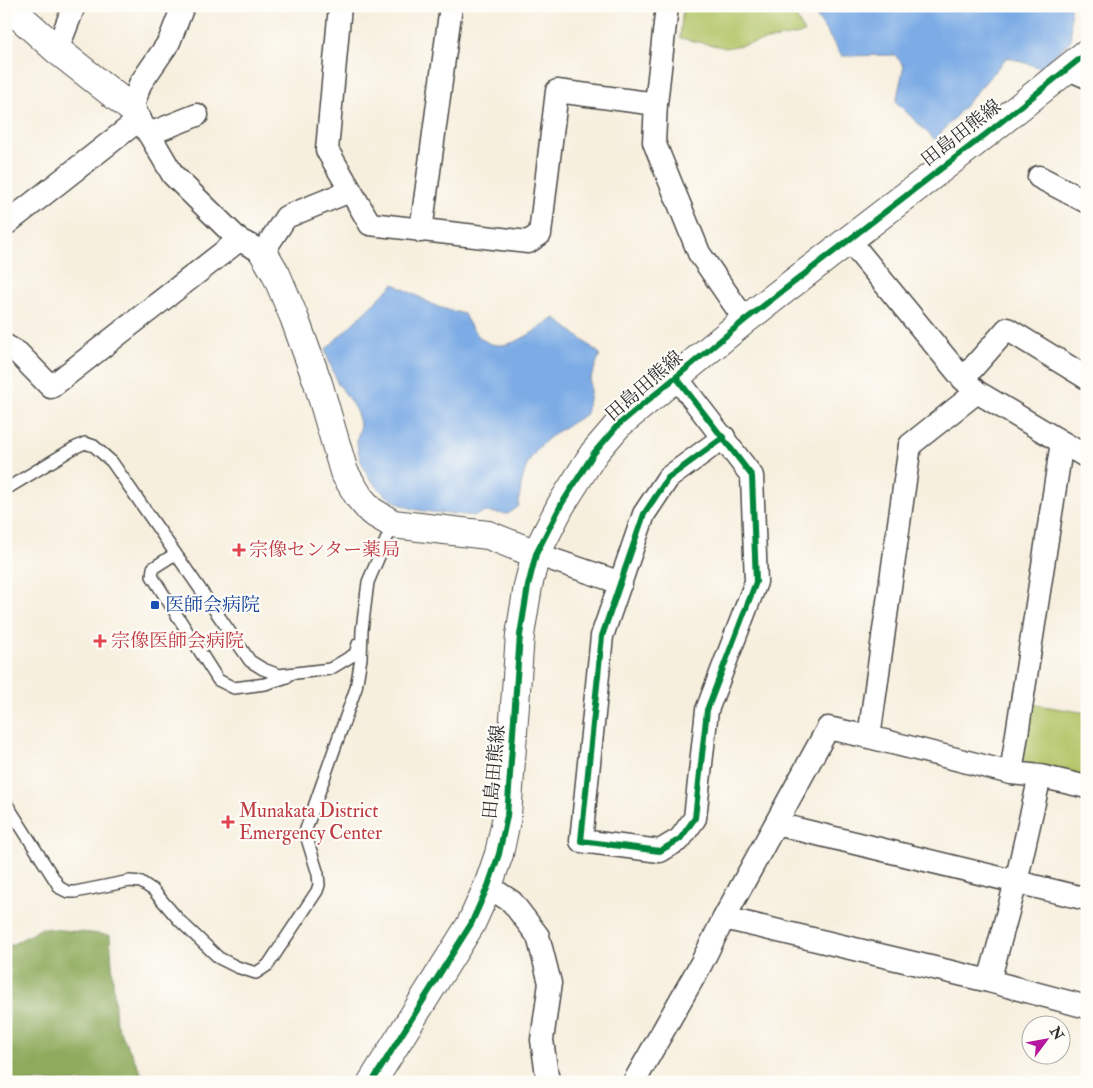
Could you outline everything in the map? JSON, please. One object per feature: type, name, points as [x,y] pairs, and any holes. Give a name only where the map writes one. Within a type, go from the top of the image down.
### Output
[{"type":"main road","points":[[8,6],[140,120]]},
{"type":"main road","name":"田島田熊線","points":[[372,1082],[471,924],[488,886],[499,854],[507,816],[520,635],[528,586],[536,554],[561,505],[594,453],[618,425],[745,320],[986,134],[1080,66]]},
{"type":"main road","points":[[263,252],[276,274],[294,317],[318,383],[344,472],[358,497],[371,511],[393,524],[488,535],[536,554]]},
{"type":"street","points":[[57,50],[74,6]]},
{"type":"street","points":[[182,6],[170,42],[140,84],[140,120],[173,175],[238,240],[263,252],[286,217],[350,191]]},
{"type":"street","points":[[340,6],[327,150],[370,224],[528,242],[540,234],[557,90],[656,104]]},
{"type":"street","points":[[421,231],[451,6]]},
{"type":"street","points":[[667,6],[656,104],[654,142],[699,253],[745,320]]},
{"type":"street","points":[[6,224],[140,120],[197,115]]},
{"type":"street","points":[[1039,177],[1087,202]]},
{"type":"street","points":[[848,239],[970,385],[1087,457]]},
{"type":"street","points":[[6,346],[18,353],[50,388],[238,240]]},
{"type":"street","points":[[869,737],[910,445],[970,385],[1007,329],[1087,378]]},
{"type":"street","points":[[676,377],[724,437],[752,476],[756,582],[707,710],[695,818],[680,839],[660,851],[581,841],[602,636],[644,514],[668,478],[724,437]]},
{"type":"street","points":[[1011,773],[1062,442]]},
{"type":"street","points":[[536,554],[620,583]]},
{"type":"street","points":[[634,1082],[701,964],[724,918],[828,728],[1011,773],[1040,776],[1087,787]]},
{"type":"street","points":[[989,981],[1016,882],[1040,776]]},
{"type":"street","points":[[776,824],[1087,899]]},
{"type":"street","points":[[488,886],[512,902],[538,936],[550,983],[542,1040],[548,1082]]},
{"type":"street","points":[[724,918],[989,981],[1087,1007]]},
{"type":"lane","points":[[6,489],[74,448],[85,443],[94,446],[112,462],[250,661],[263,669],[279,675],[330,669],[355,654],[362,630]]},
{"type":"lane","points":[[6,803],[60,888],[68,892],[75,892],[130,881],[141,882],[153,890],[179,920],[219,958],[237,967],[256,973],[268,965],[317,891],[319,885],[318,874],[305,832],[356,688],[361,658],[362,630],[368,582],[393,524]]},
{"type":"lane","points":[[175,554],[154,568],[152,576],[218,680],[234,688],[265,684],[313,670]]},
{"type":"green space","points":[[683,6],[790,6],[805,33],[726,48],[680,38]]},
{"type":"green space","points":[[1031,704],[1087,713],[1087,781],[1024,765],[1021,757]]},
{"type":"green space","points":[[42,928],[110,935],[116,1023],[146,1082],[6,1082],[6,948]]},
{"type":"water","points":[[810,6],[1070,6],[1071,40],[1041,68],[1007,57],[935,140],[896,102],[904,66],[895,55],[842,56]]},
{"type":"water","points":[[394,284],[438,307],[464,314],[474,330],[484,340],[494,345],[517,341],[555,318],[600,354],[590,380],[590,394],[586,414],[551,436],[537,450],[524,473],[518,507],[508,514],[483,512],[475,516],[416,510],[391,499],[380,490],[365,469],[357,446],[360,427],[356,410],[338,385],[325,350]]},
{"type":"cycle path","points":[[372,1082],[471,924],[488,886],[499,854],[507,816],[520,635],[528,586],[536,554],[561,505],[594,453],[618,425],[745,320],[986,134],[1087,53]]},
{"type":"cycle path","points":[[676,377],[752,476],[756,582],[707,710],[695,818],[680,839],[660,851],[581,841],[602,636],[644,514],[668,478],[724,437]]},
{"type":"place","name":"宗像センター薬局","points":[[239,550]]},
{"type":"place","name":"医師会病院","points":[[155,605]]},
{"type":"place","name":"宗像医師会病院","points":[[100,641]]},
{"type":"place","name":"Munakata District Emergency Center","points":[[228,822]]}]
